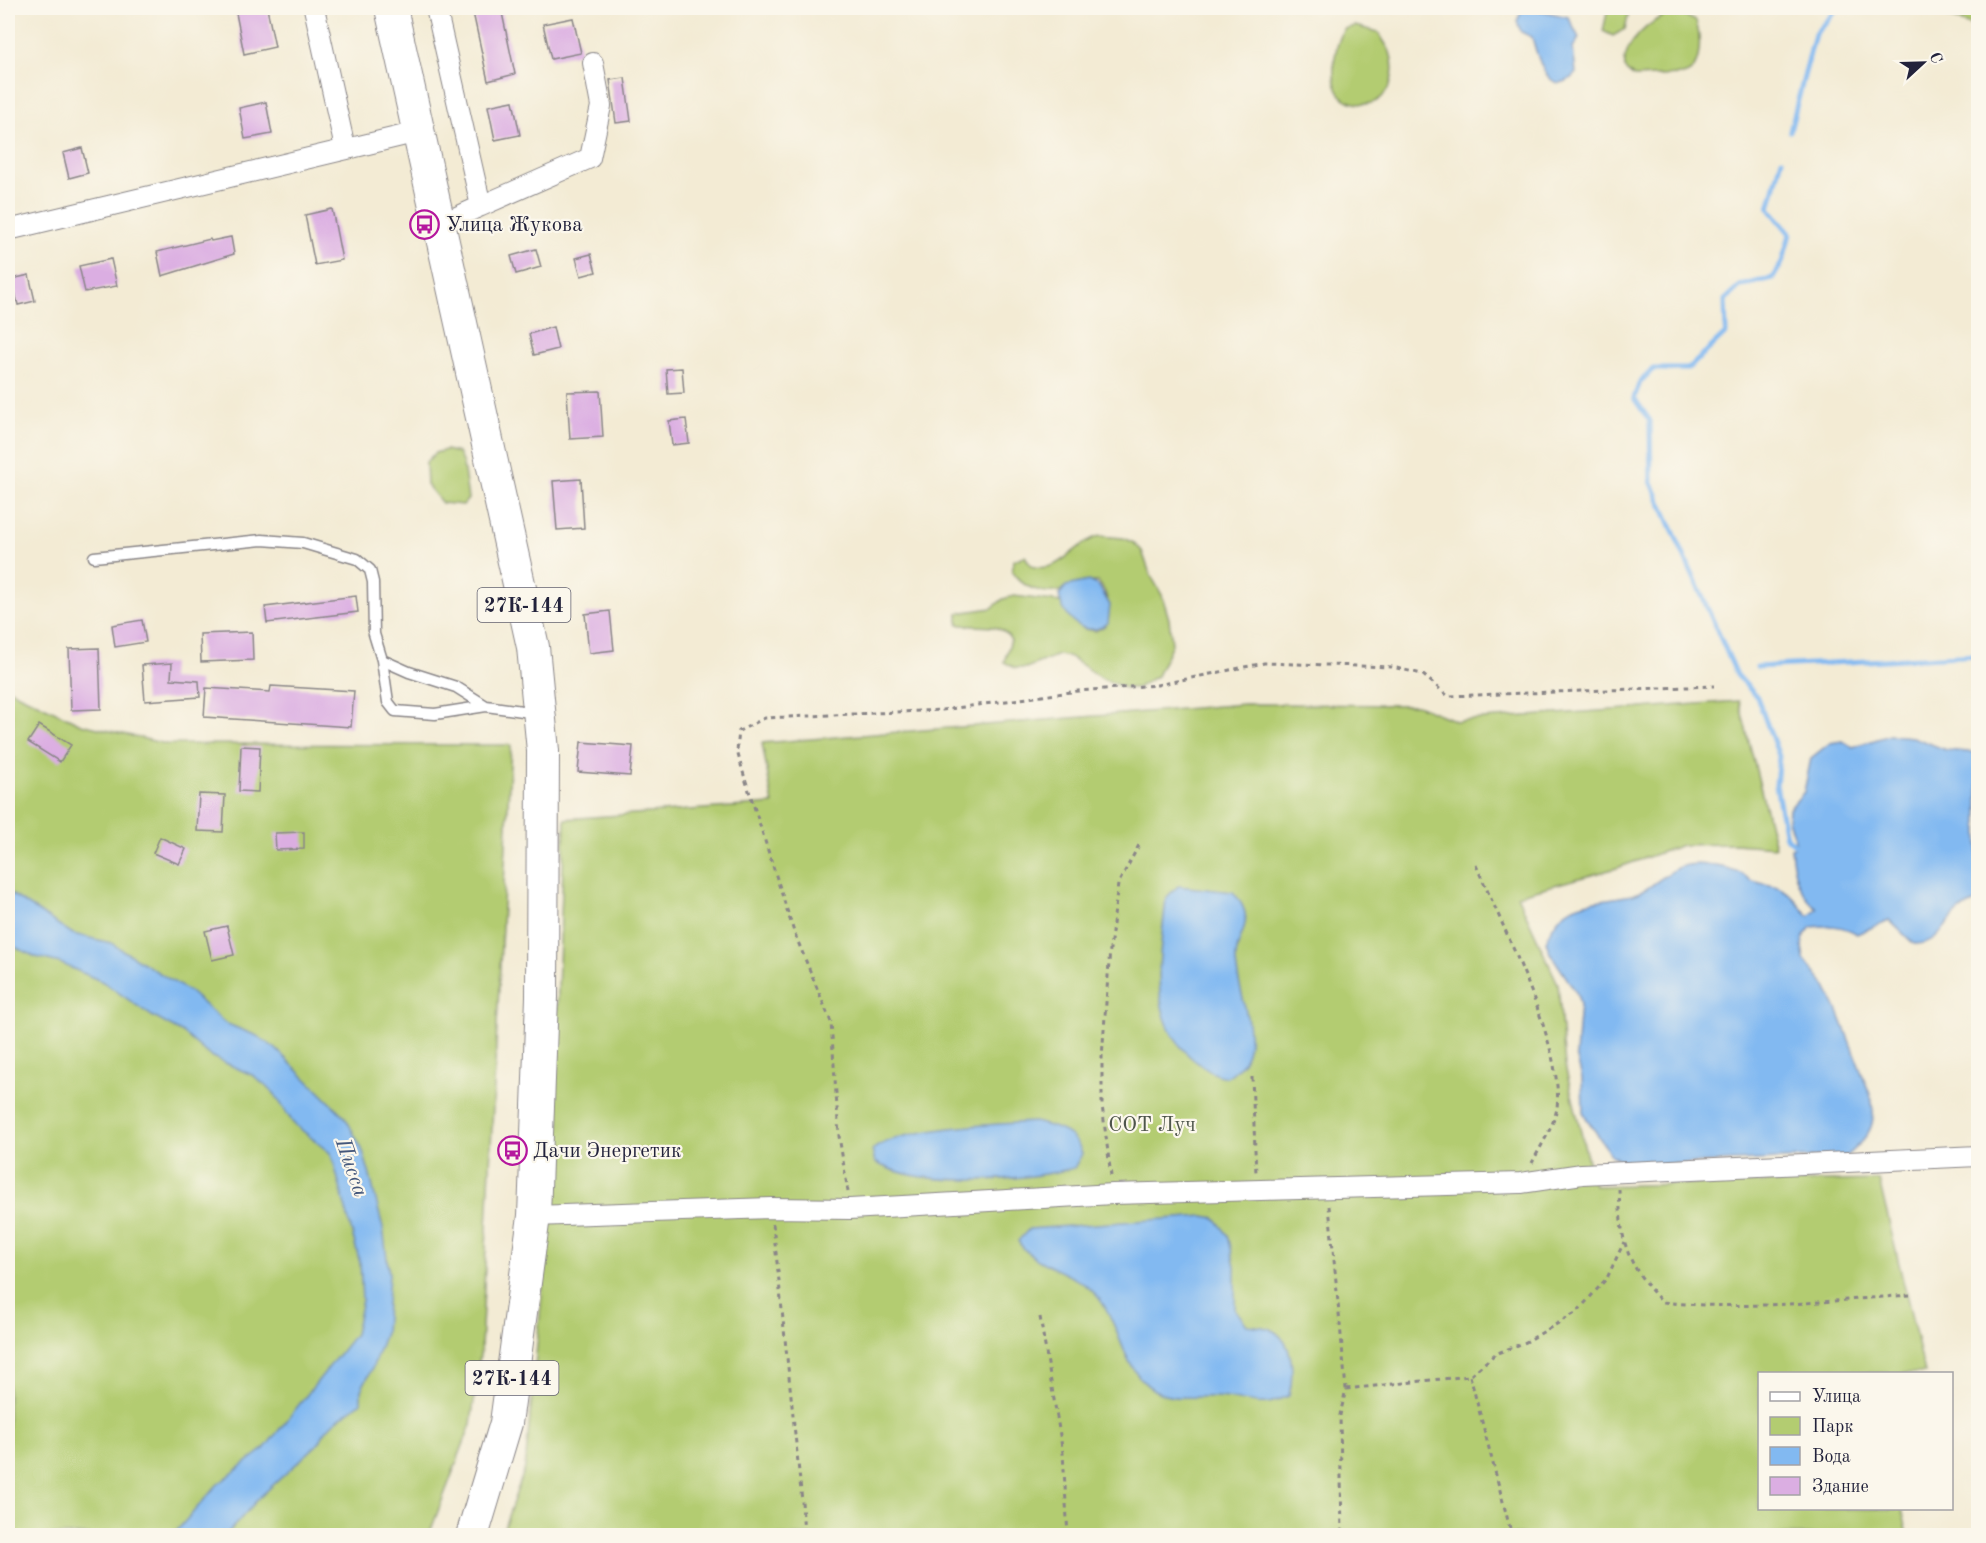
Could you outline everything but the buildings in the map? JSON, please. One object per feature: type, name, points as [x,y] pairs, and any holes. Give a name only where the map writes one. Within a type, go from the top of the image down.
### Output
[{"type":"main road","name":"27К-144","points":[[390,8],[533,647],[543,751],[542,997],[534,1216],[506,1424],[472,1536]]},
{"type":"street","points":[[314,8],[345,148]]},
{"type":"street","points":[[436,8],[481,206]]},
{"type":"street","points":[[439,225],[590,158],[601,105],[593,63]]},
{"type":"street","points":[[8,230],[418,132]]},
{"type":"street","points":[[534,1216],[771,1208],[850,1209],[1113,1194],[1521,1183],[1582,1174],[1978,1156]]},
{"type":"lane","points":[[94,556],[262,540],[303,543],[357,559],[369,570],[373,582],[374,634],[382,660],[387,702],[395,711],[435,714],[486,706],[540,714]]},
{"type":"lane","points":[[382,660],[409,672],[456,687],[486,706]]},
{"type":"path","points":[[850,1209],[839,1136],[831,1022],[794,932],[743,772],[737,751],[739,730],[765,718],[942,710],[1078,690],[1157,685],[1264,663],[1392,667],[1422,674],[1448,696],[1511,691],[1714,686]]},
{"type":"path","points":[[1113,1194],[1102,1105],[1102,1057],[1110,949],[1118,884],[1138,845]]},
{"type":"path","points":[[1476,866],[1534,1000],[1555,1065],[1557,1109],[1521,1183]]},
{"type":"path","points":[[1252,1077],[1257,1191]]},
{"type":"path","points":[[1619,1173],[1621,1228],[1629,1260],[1644,1283],[1662,1302],[1701,1306],[1757,1305],[1910,1295]]},
{"type":"path","points":[[1327,1189],[1346,1389],[1340,1415],[1342,1536]]},
{"type":"path","points":[[771,1208],[804,1536]]},
{"type":"path","points":[[1346,1389],[1470,1376],[1495,1354],[1526,1342],[1577,1312],[1606,1278],[1624,1241]]},
{"type":"path","points":[[1041,1317],[1063,1453],[1068,1536]]},
{"type":"path","points":[[1470,1376],[1512,1536]]},
{"type":"green space","points":[[1608,8],[1630,8],[1625,29],[1613,36],[1603,31]]},
{"type":"green space","points":[[1935,8],[1978,8],[1978,28],[1944,15]]},
{"type":"green space","points":[[1675,11],[1696,21],[1699,53],[1694,68],[1682,75],[1634,77],[1625,69],[1625,59],[1633,41],[1648,26]]},
{"type":"green space","points":[[1355,26],[1378,32],[1389,49],[1392,60],[1392,78],[1389,86],[1385,94],[1371,103],[1362,104],[1350,101],[1341,95],[1336,86],[1334,62],[1336,50],[1344,29]]},
{"type":"green space","points":[[446,450],[458,453],[463,464],[468,499],[463,505],[442,503],[427,485],[426,462],[435,453]]},
{"type":"green space","points":[[1100,536],[1123,538],[1134,543],[1142,551],[1150,574],[1162,595],[1169,619],[1172,644],[1157,676],[1137,688],[1125,688],[1103,679],[1070,657],[1058,655],[1026,668],[1015,668],[1004,662],[1011,640],[1001,629],[958,624],[958,613],[992,608],[1003,599],[1014,596],[1061,602],[1084,629],[1096,631],[1106,625],[1107,597],[1098,582],[1062,591],[1047,592],[1027,586],[1012,571],[1014,560],[1025,556],[1031,566],[1041,568],[1051,566]]},
{"type":"green space","points":[[8,689],[81,724],[166,744],[511,745],[481,1347],[471,1424],[429,1535],[8,1535]]},
{"type":"green space","name":"СОТ Луч","points":[[1739,701],[1775,847],[1735,844],[1682,845],[1617,868],[1517,895],[1558,984],[1565,1066],[1594,1186],[1879,1180],[1925,1372],[1758,1372],[1758,1510],[1902,1510],[1908,1535],[501,1536],[525,1468],[548,1233],[565,819],[773,804],[762,743],[1244,704],[1417,705],[1456,721]]},
{"type":"water","points":[[1534,9],[1568,17],[1579,38],[1573,48],[1576,73],[1567,81],[1558,83],[1552,80],[1541,65],[1532,37],[1521,32],[1517,21],[1522,10]]},
{"type":"water","points":[[1088,581],[1099,586],[1110,605],[1108,623],[1100,628],[1084,628],[1077,624],[1070,619],[1061,604],[1059,595],[1066,586]]},
{"type":"water","points":[[1890,735],[1913,737],[1946,750],[1978,753],[1978,900],[1958,912],[1934,938],[1922,943],[1914,944],[1889,920],[1857,934],[1841,927],[1823,926],[1811,927],[1804,936],[1802,947],[1804,959],[1826,987],[1837,1009],[1871,1097],[1873,1116],[1869,1131],[1846,1156],[1630,1166],[1611,1155],[1583,1113],[1582,1078],[1576,1055],[1580,1003],[1576,992],[1550,953],[1546,942],[1553,927],[1569,909],[1591,902],[1638,893],[1676,869],[1695,864],[1739,872],[1753,881],[1780,888],[1791,895],[1809,916],[1817,909],[1805,896],[1795,874],[1791,848],[1797,846],[1788,820],[1789,809],[1804,792],[1811,758],[1830,743],[1842,741],[1853,747]]},
{"type":"water","points":[[1178,886],[1233,892],[1245,912],[1246,920],[1236,961],[1249,1039],[1247,1054],[1243,1062],[1227,1077],[1217,1075],[1205,1068],[1178,1044],[1168,1025],[1162,1006],[1159,963],[1166,898]]},
{"type":"water","name":"Писса","points":[[8,892],[73,934],[111,943],[190,992],[225,1023],[257,1036],[275,1048],[345,1117],[362,1149],[383,1228],[389,1274],[385,1333],[372,1369],[361,1390],[361,1402],[333,1424],[320,1442],[259,1498],[226,1535],[173,1535],[217,1485],[264,1449],[355,1334],[362,1300],[360,1263],[334,1164],[330,1153],[293,1123],[274,1093],[254,1076],[210,1056],[183,1033],[152,1016],[103,982],[8,944]]},
{"type":"water","points":[[1034,1122],[1064,1131],[1075,1140],[1082,1154],[1074,1168],[1053,1173],[1000,1179],[944,1179],[894,1171],[875,1162],[872,1150],[904,1136],[926,1132]]},
{"type":"water","points":[[1204,1216],[1215,1218],[1228,1235],[1235,1266],[1235,1309],[1247,1325],[1268,1328],[1284,1341],[1292,1368],[1289,1396],[1261,1403],[1223,1397],[1181,1397],[1162,1394],[1147,1385],[1137,1374],[1128,1360],[1109,1314],[1089,1288],[1071,1276],[1041,1262],[1024,1249],[1018,1241],[1029,1229]]},
{"type":"waterway","points":[[1790,131],[1815,34],[1838,8]]},
{"type":"waterway","points":[[1782,159],[1769,208],[1790,234],[1782,263],[1773,278],[1740,286],[1725,300],[1726,333],[1688,369],[1653,369],[1640,382],[1634,398],[1650,421],[1651,481],[1737,675],[1757,697],[1779,756],[1776,785],[1780,807],[1786,837],[1797,846]]},
{"type":"waterway","points":[[1757,667],[1978,655]]},
{"type":"place","name":"Улица Жукова","points":[[425,224]]},
{"type":"place","name":"Дачи Энергетик","points":[[512,1150]]}]
